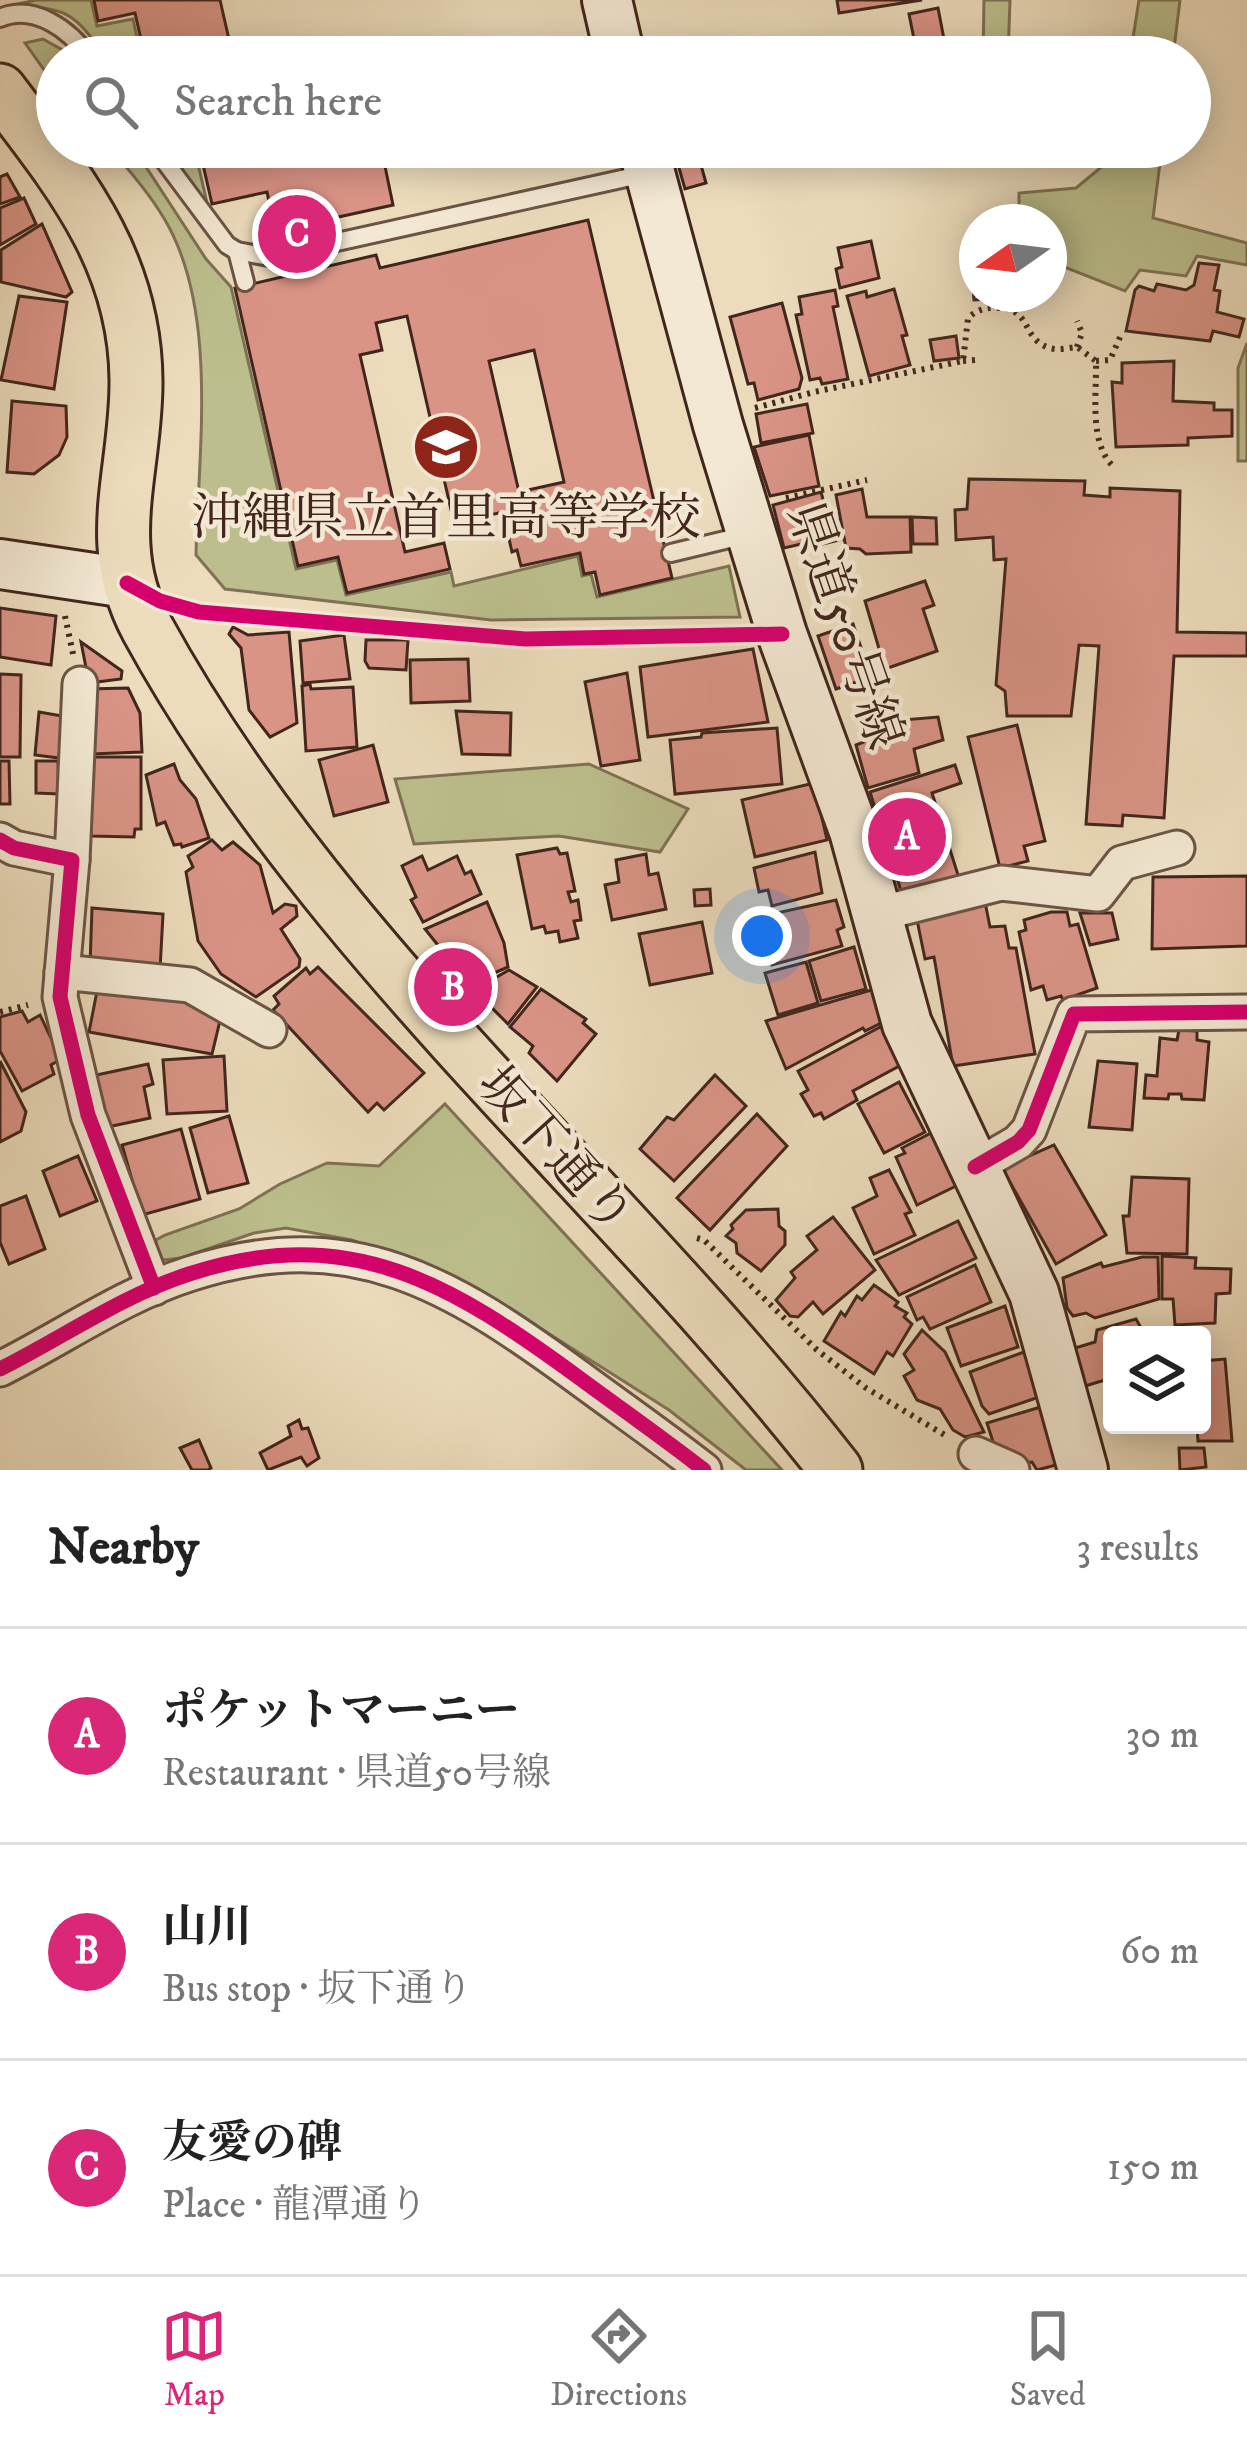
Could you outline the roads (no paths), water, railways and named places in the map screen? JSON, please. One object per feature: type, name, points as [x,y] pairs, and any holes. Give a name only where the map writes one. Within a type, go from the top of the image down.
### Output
[{"type":"main road","points":[[607,0],[615,36]]},
{"type":"main road","points":[[0,90],[36,138]]},
{"type":"main road","points":[[0,564],[127,583],[122,522],[136,380],[127,310],[88,208],[58,168]]},
{"type":"main road","name":"県道50号線","points":[[648,168],[751,534],[782,634],[835,771],[916,1051],[1034,1293],[1083,1470]]},
{"type":"main road","name":"坂下通り","points":[[127,583],[188,697],[330,895],[420,1003],[771,1387],[836,1470]]},
{"type":"street","points":[[80,684],[60,998],[88,1114],[154,1288]]},
{"type":"street","points":[[0,840],[14,848],[72,860]]},
{"type":"street","points":[[878,914],[1001,883],[1098,894],[1122,863],[1177,848]]},
{"type":"street","points":[[62,971],[190,985],[269,1030]]},
{"type":"street","points":[[975,1166],[1005,1151],[1029,1130],[1074,1014],[1247,1012]]},
{"type":"street","points":[[0,1369],[154,1288],[227,1263],[273,1257],[357,1260],[442,1287],[490,1315],[704,1470]]},
{"type":"street","points":[[976,1454],[1012,1470]]},
{"type":"lane","points":[[0,18],[30,14],[70,36]]},
{"type":"lane","points":[[169,168],[219,237],[237,251],[284,256],[616,168]]},
{"type":"lane","points":[[237,251],[245,282]]},
{"type":"lane","points":[[671,554],[751,534]]},
{"type":"place","name":"友愛の碑","points":[[297,234]]},
{"type":"place","name":"沖縄県立首里高等学校","points":[[446,447]]},
{"type":"place","name":"ポケットマーニー","points":[[907,837]]},
{"type":"place","name":"山川","points":[[453,987]]}]
